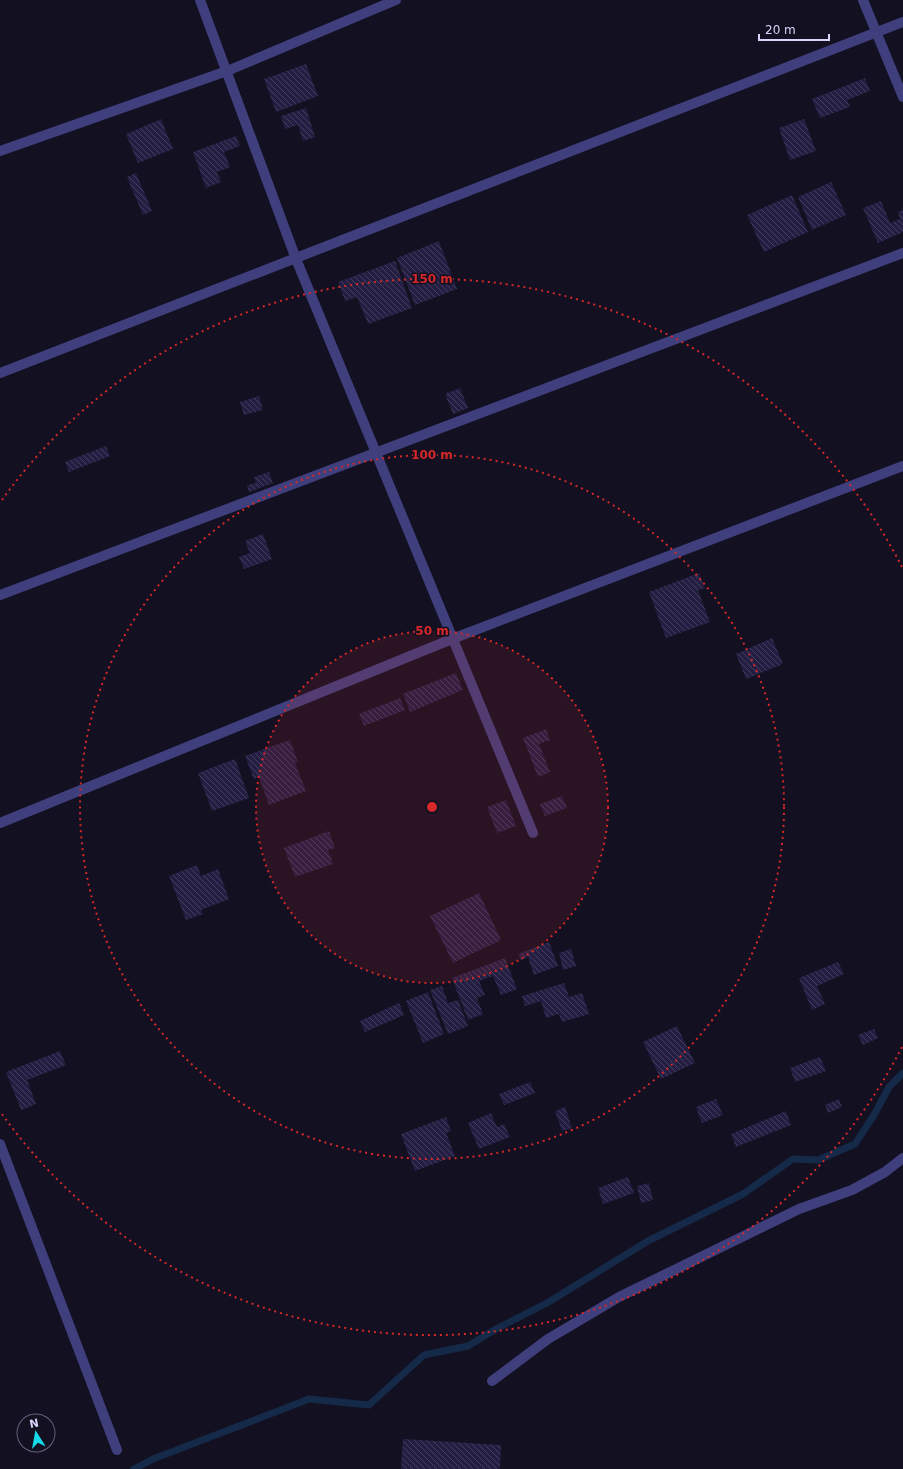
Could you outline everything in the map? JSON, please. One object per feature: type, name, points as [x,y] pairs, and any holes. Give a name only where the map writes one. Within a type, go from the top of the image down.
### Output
[{"type":"street","points":[[200,0],[296,259],[533,833]]},
{"type":"street","points":[[0,150],[227,71],[396,0]]},
{"type":"street","points":[[863,0],[903,97]]},
{"type":"street","points":[[0,373],[903,22]]},
{"type":"street","points":[[0,595],[903,253]]},
{"type":"street","points":[[0,823],[452,639],[903,466]]},
{"type":"street","points":[[0,1144],[117,1450]]},
{"type":"street","points":[[492,1381],[548,1339],[619,1297],[799,1208],[852,1190],[885,1172],[903,1158]]},
{"type":"building","points":[[306,64],[318,96],[276,112],[264,79]]},
{"type":"building","points":[[865,78],[870,91],[847,100],[850,107],[820,118],[812,99]]},
{"type":"building","points":[[306,108],[315,137],[303,141],[298,125],[285,129],[281,116]]},
{"type":"building","points":[[161,119],[173,149],[138,163],[126,134]]},
{"type":"building","points":[[804,119],[816,151],[790,160],[779,128]]},
{"type":"building","points":[[236,136],[240,146],[224,152],[230,167],[217,172],[221,182],[206,188],[193,152]]},
{"type":"building","points":[[136,173],[152,211],[143,215],[127,177]]},
{"type":"building","points":[[831,182],[846,215],[812,230],[798,197]]},
{"type":"building","points":[[792,195],[808,232],[764,252],[747,215]]},
{"type":"building","points":[[881,201],[890,223],[900,219],[898,212],[903,210],[903,232],[878,243],[863,208]]},
{"type":"building","points":[[439,241],[457,289],[415,305],[397,258]]},
{"type":"building","points":[[395,261],[412,308],[368,324],[357,297],[345,301],[338,282]]},
{"type":"building","points":[[460,388],[468,408],[453,414],[445,394]]},
{"type":"building","points":[[259,396],[263,410],[244,415],[240,402]]},
{"type":"building","points":[[106,446],[110,456],[69,472],[65,462]]},
{"type":"building","points":[[269,472],[273,483],[249,492],[247,485],[256,483],[254,477]]},
{"type":"building","points":[[263,534],[272,559],[244,569],[239,557],[250,553],[245,541]]},
{"type":"building","points":[[699,573],[705,588],[698,590],[710,622],[666,638],[649,592]]},
{"type":"building","points":[[772,638],[783,664],[746,679],[736,654]]},
{"type":"building","points":[[456,673],[463,690],[410,712],[403,694]]},
{"type":"building","points":[[400,698],[405,710],[364,726],[359,714]]},
{"type":"building","points":[[546,729],[550,740],[539,744],[550,772],[538,777],[523,738]]},
{"type":"building","points":[[290,740],[298,762],[295,763],[306,791],[269,805],[259,777],[254,779],[245,756]]},
{"type":"building","points":[[235,759],[249,798],[212,811],[198,773]]},
{"type":"building","points":[[562,796],[567,808],[545,816],[540,804]]},
{"type":"building","points":[[506,800],[516,826],[497,833],[487,807]]},
{"type":"building","points":[[329,831],[335,848],[328,850],[333,864],[295,877],[284,848]]},
{"type":"building","points":[[197,865],[201,876],[218,869],[229,899],[201,910],[203,914],[186,920],[169,876]]},
{"type":"building","points":[[479,893],[501,940],[453,963],[430,916]]},
{"type":"building","points":[[549,942],[558,966],[534,975],[528,957],[521,960],[518,954]]},
{"type":"building","points":[[571,949],[576,966],[563,970],[559,953]]},
{"type":"building","points":[[505,958],[517,989],[501,995],[493,976],[479,981],[485,995],[477,998],[483,1014],[468,1020],[452,978]]},
{"type":"building","points":[[838,962],[844,974],[817,986],[825,1004],[812,1010],[799,978]]},
{"type":"building","points":[[564,983],[569,997],[582,993],[589,1014],[562,1022],[559,1014],[546,1018],[541,1001],[525,1006],[522,996]]},
{"type":"building","points":[[442,986],[448,1003],[458,1000],[468,1026],[448,1034],[430,990]]},
{"type":"building","points":[[428,992],[444,1034],[423,1043],[406,1001]]},
{"type":"building","points":[[399,1003],[404,1015],[365,1032],[360,1021]]},
{"type":"building","points":[[677,1026],[695,1063],[661,1079],[643,1042]]},
{"type":"building","points":[[874,1029],[878,1038],[863,1045],[858,1035]]},
{"type":"building","points":[[60,1051],[66,1065],[27,1080],[36,1104],[21,1110],[6,1072]]},
{"type":"building","points":[[820,1057],[826,1071],[795,1082],[790,1068]]},
{"type":"building","points":[[530,1082],[535,1093],[504,1105],[499,1094]]},
{"type":"building","points":[[716,1099],[723,1115],[702,1123],[696,1107]]},
{"type":"building","points":[[839,1099],[842,1107],[828,1113],[825,1105]]},
{"type":"building","points":[[565,1107],[572,1128],[562,1131],[555,1111]]},
{"type":"building","points":[[786,1111],[791,1125],[736,1147],[731,1134]]},
{"type":"building","points":[[491,1113],[497,1127],[504,1124],[510,1137],[479,1149],[468,1123]]},
{"type":"building","points":[[446,1117],[451,1131],[446,1133],[455,1156],[415,1171],[401,1134]]},
{"type":"building","points":[[628,1177],[634,1193],[603,1204],[598,1188]]},
{"type":"building","points":[[649,1183],[653,1200],[641,1203],[637,1186]]},
{"type":"building","points":[[403,1439],[501,1445],[500,1469],[401,1469]]},
{"type":"waterway","points":[[134,1469],[153,1459],[309,1399],[369,1405],[424,1355],[468,1346],[496,1329],[547,1303],[648,1241],[743,1194],[793,1159],[818,1160],[855,1144],[874,1115],[889,1087],[903,1073]]}]
